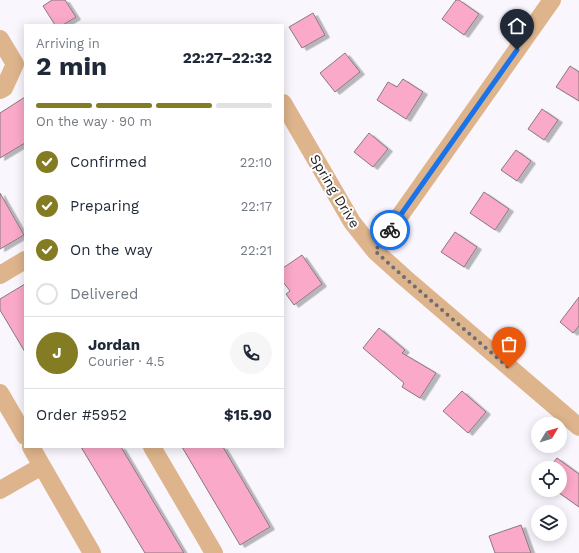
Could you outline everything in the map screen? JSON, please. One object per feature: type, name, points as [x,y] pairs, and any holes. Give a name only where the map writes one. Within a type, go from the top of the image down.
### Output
[{"type":"street","points":[[375,251],[552,0]]},
{"type":"street","points":[[0,39],[15,64],[4,88],[0,90]]},
{"type":"street","name":"Spring Drive","points":[[284,105],[352,222],[375,251],[579,427]]},
{"type":"street","points":[[0,275],[24,261]]},
{"type":"street","points":[[0,393],[24,434]]},
{"type":"street","points":[[32,448],[92,553]]},
{"type":"street","points":[[153,448],[214,553]]},
{"type":"street","points":[[0,490],[42,466]]},
{"type":"building","points":[[52,0],[65,0],[76,17],[65,24],[54,24],[43,6]]},
{"type":"building","points":[[456,0],[459,0],[479,14],[464,35],[442,19]]},
{"type":"building","points":[[313,13],[325,35],[302,48],[289,27]]},
{"type":"building","points":[[345,53],[360,72],[335,92],[320,73]]},
{"type":"building","points":[[570,66],[579,72],[579,101],[556,87]]},
{"type":"building","points":[[403,79],[423,92],[406,119],[377,100],[388,82],[397,87]]},
{"type":"building","points":[[24,98],[24,144],[0,158],[0,113]]},
{"type":"building","points":[[542,109],[558,120],[544,140],[528,129]]},
{"type":"building","points":[[369,133],[388,149],[373,167],[354,152]]},
{"type":"building","points":[[516,150],[531,161],[517,181],[501,170]]},
{"type":"building","points":[[484,192],[509,209],[495,230],[470,213]]},
{"type":"building","points":[[0,193],[24,235],[0,249]]},
{"type":"building","points":[[455,232],[477,247],[464,267],[441,252]]},
{"type":"building","points":[[302,255],[322,284],[294,305],[286,294],[290,291],[284,283],[284,267]]},
{"type":"building","points":[[24,285],[24,350],[0,310],[0,299]]},
{"type":"building","points":[[579,297],[579,326],[573,333],[560,322]]},
{"type":"building","points":[[379,328],[405,350],[402,353],[436,373],[420,398],[402,387],[404,383],[363,348]]},
{"type":"building","points":[[462,391],[486,412],[468,433],[443,411]]},
{"type":"building","points":[[82,448],[122,448],[184,553],[145,553]]},
{"type":"building","points":[[183,448],[224,448],[270,527],[240,545]]},
{"type":"building","points":[[567,465],[579,474],[579,507],[565,497],[567,497]]},
{"type":"building","points":[[521,525],[531,553],[495,553],[489,536]]},
{"type":"way so far","points":[[390,230],[375,251],[509,368]]},
{"type":"route","points":[[390,230],[517,50]]}]
